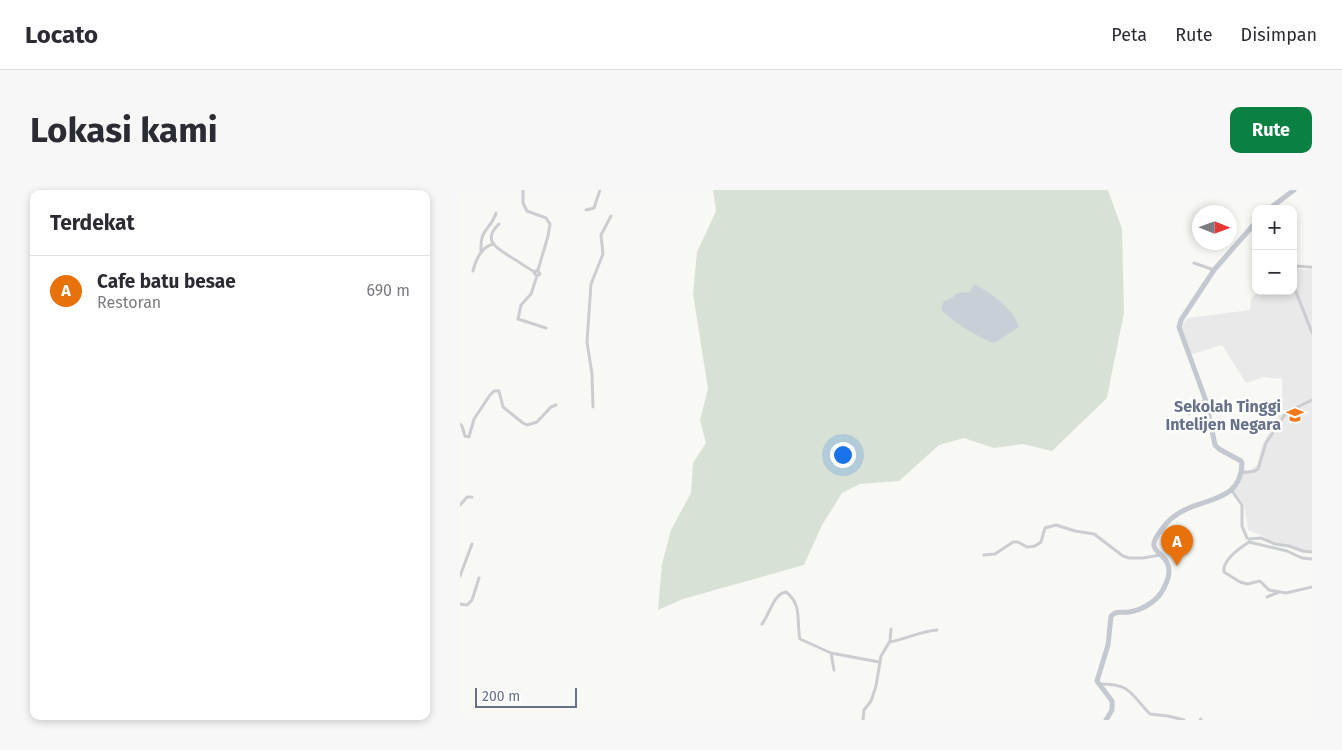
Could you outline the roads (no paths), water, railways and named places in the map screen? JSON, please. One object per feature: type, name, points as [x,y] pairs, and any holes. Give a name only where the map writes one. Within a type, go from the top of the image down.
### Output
[{"type":"street","points":[[523,190],[523,203],[527,211],[546,218],[550,224],[531,294],[520,305],[518,319],[546,328]]},
{"type":"street","points":[[586,210],[594,208],[600,190]]},
{"type":"street","points":[[1274,205],[1294,190]]},
{"type":"street","points":[[481,252],[483,233],[496,213]]},
{"type":"street","points":[[593,407],[592,374],[588,342],[591,284],[602,254],[601,235],[611,216]]},
{"type":"street","points":[[499,224],[492,233],[493,244],[536,271]]},
{"type":"street","points":[[1106,720],[1112,710],[1112,702],[1097,684],[1097,678],[1108,645],[1111,616],[1117,612],[1130,612],[1139,609],[1158,598],[1168,578],[1170,567],[1155,548],[1154,544],[1158,534],[1172,518],[1184,510],[1232,491],[1241,473],[1241,461],[1215,445],[1206,401],[1179,327],[1181,320],[1214,270],[1252,227]]},
{"type":"street","points":[[473,271],[476,260],[481,252],[490,244],[493,244]]},
{"type":"street","points":[[1194,263],[1214,270]]},
{"type":"street","points":[[1297,266],[1312,267]]},
{"type":"street","points":[[1297,294],[1312,333]]},
{"type":"street","points":[[460,424],[465,436],[468,437],[475,417],[490,395],[496,391],[501,393],[503,407],[528,425],[537,422],[551,407],[556,405]]},
{"type":"street","points":[[1241,473],[1258,469],[1266,443],[1287,412],[1312,400]]},
{"type":"street","points":[[1189,414],[1194,403],[1206,401]]},
{"type":"street","points":[[1232,491],[1242,505],[1243,530],[1249,540],[1287,551],[1302,558],[1312,558]]},
{"type":"street","points":[[460,505],[467,497],[472,497]]},
{"type":"street","points":[[984,555],[995,554],[1013,542],[1018,542],[1027,547],[1035,546],[1041,542],[1046,528],[1056,525],[1075,532],[1094,534],[1123,556],[1129,558],[1143,558],[1161,554]]},
{"type":"street","points":[[1312,552],[1275,544],[1261,538],[1249,540],[1225,563],[1224,572],[1240,582],[1247,584],[1260,581],[1269,590],[1279,592],[1290,593],[1312,587]]},
{"type":"street","points":[[460,576],[472,544]]},
{"type":"street","points":[[460,604],[466,605],[472,600],[479,578]]},
{"type":"street","points":[[762,624],[776,597],[786,592],[793,598],[795,604],[800,622],[800,639],[831,653],[879,662]]},
{"type":"street","points":[[1267,597],[1279,592]]},
{"type":"street","points":[[863,720],[864,710],[872,701],[879,662],[889,642],[891,629]]},
{"type":"street","points":[[889,642],[907,639],[926,631],[937,630]]},
{"type":"street","points":[[831,653],[834,670]]},
{"type":"street","points":[[1097,684],[1120,685],[1129,690],[1150,714],[1184,720]]},
{"type":"place","name":"Sekolah Tinggi Intelijen Negara","points":[[1295,415]]},
{"type":"place","name":"Cafe batu besae","points":[[1177,566]]}]
